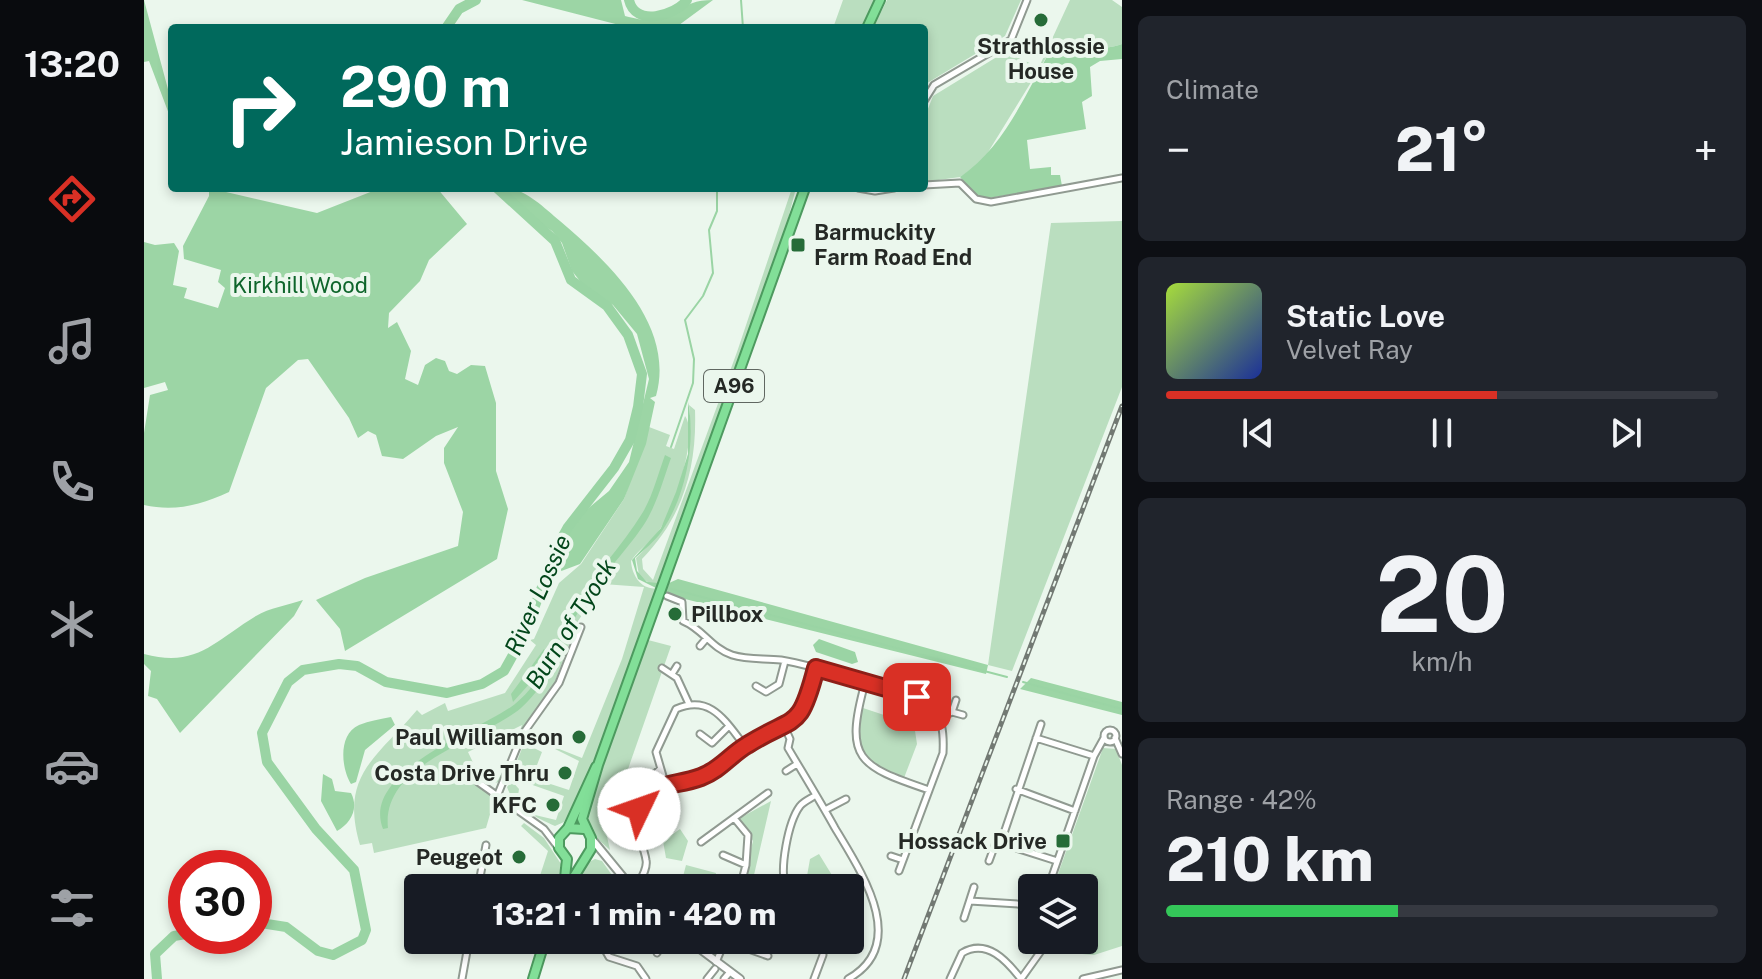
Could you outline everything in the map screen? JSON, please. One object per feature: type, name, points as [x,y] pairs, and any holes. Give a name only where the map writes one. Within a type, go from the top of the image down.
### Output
[{"type":"highway","points":[[869,24],[880,0]]},
{"type":"highway","name":"A96","points":[[584,829],[582,819],[598,765],[664,590],[804,192]]},
{"type":"highway","name":"A96","points":[[559,848],[598,765]]},
{"type":"highway","points":[[566,829],[584,829],[591,838],[587,856],[575,874]]},
{"type":"highway","points":[[559,848],[567,859],[566,874]]},
{"type":"highway","points":[[567,859],[587,856]]},
{"type":"highway","points":[[533,979],[541,954]]},
{"type":"street","points":[[928,95],[934,85],[1011,40],[1027,0]]},
{"type":"street","points":[[928,185],[960,183],[976,199],[991,202],[1122,178]]},
{"type":"street","points":[[664,590],[682,602],[683,621],[692,625],[716,649],[745,658],[785,661],[816,668],[917,697],[940,718],[943,753],[899,871]]},
{"type":"street","points":[[498,794],[522,735],[559,683],[581,627]]},
{"type":"street","points":[[700,646],[706,639]]},
{"type":"street","points":[[756,686],[766,692],[779,684],[785,661]]},
{"type":"street","points":[[672,674],[677,666]]},
{"type":"street","points":[[662,668],[685,689],[689,704]]},
{"type":"street","points":[[640,874],[646,859],[635,825],[639,809],[651,792],[665,783],[700,777],[720,768],[745,746],[785,728],[807,704],[816,668]]},
{"type":"street","points":[[865,683],[854,725],[860,753],[876,770],[929,790]]},
{"type":"street","points":[[952,712],[956,700]]},
{"type":"street","points":[[665,783],[656,752],[670,717],[689,704],[711,708],[745,746]]},
{"type":"street","points":[[940,718],[952,712],[963,715]]},
{"type":"street","points":[[1002,839],[1016,789],[1041,724]]},
{"type":"street","points":[[700,734],[712,743],[729,726]]},
{"type":"street","points":[[785,728],[788,748],[865,878],[876,908],[877,947],[868,964],[848,979]]},
{"type":"street","points":[[1036,738],[1094,756]]},
{"type":"street","points":[[1053,874],[1094,756],[1104,738],[1110,742],[1115,738],[1122,754]]},
{"type":"street","points":[[786,771],[797,764]]},
{"type":"street","points":[[659,770],[648,780],[651,792],[668,813]]},
{"type":"street","points":[[478,782],[544,829],[559,848]]},
{"type":"street","points":[[1016,789],[1075,811]]},
{"type":"street","points":[[701,842],[768,793]]},
{"type":"street","points":[[781,874],[798,808],[816,795]]},
{"type":"street","points":[[825,810],[846,799]]},
{"type":"street","points":[[734,818],[748,835],[744,874]]},
{"type":"street","points":[[544,829],[566,829]]},
{"type":"street","points":[[591,838],[621,874]]},
{"type":"street","points":[[1002,839],[1020,850],[1057,861]]},
{"type":"street","points":[[989,861],[996,842],[1002,839]]},
{"type":"street","points":[[481,874],[486,845]]},
{"type":"street","points":[[723,855],[746,865]]},
{"type":"street","points":[[587,856],[606,857]]},
{"type":"street","points":[[891,856],[903,860]]},
{"type":"street","points":[[964,918],[974,887]]},
{"type":"street","points":[[970,901],[1018,904]]},
{"type":"street","points":[[950,979],[962,953],[977,948],[1003,957],[1021,979],[1039,954]]},
{"type":"street","points":[[462,979],[466,954]]},
{"type":"street","points":[[607,954],[637,966],[646,979]]},
{"type":"street","points":[[703,954],[715,965],[740,979]]},
{"type":"street","points":[[707,979],[720,954]]},
{"type":"street","points":[[763,954],[768,956]]},
{"type":"street","points":[[814,979],[823,954]]},
{"type":"street","points":[[1083,979],[1122,970]]},
{"type":"street","points":[[724,979],[730,972]]},
{"type":"shaded area","points":[[843,0],[875,0],[864,24],[834,24]]},
{"type":"shaded area","points":[[887,0],[1021,0],[1005,36],[928,83],[928,24],[875,24]]},
{"type":"shaded area","points":[[1070,0],[1112,0],[1122,7],[1122,44],[1049,53],[982,162],[960,177],[928,181],[928,109],[933,96],[1013,47],[1014,56],[1039,67]]},
{"type":"shaded area","points":[[791,192],[795,192],[787,223],[661,583],[650,584],[639,575],[636,558],[663,526],[680,488],[689,447],[689,405],[695,410],[695,431],[685,490],[668,526],[642,559],[643,569],[653,580],[737,352]]},
{"type":"shaded area","points":[[1122,221],[1122,387],[1012,671],[988,665],[1051,223]]},
{"type":"shaded area","points":[[685,416],[689,425],[687,454],[672,505],[660,529],[631,561],[639,582],[658,588],[593,765],[564,822],[555,826],[526,811],[517,803],[535,815],[556,820],[564,796],[524,782],[513,771],[523,746],[528,745],[542,752],[532,778],[569,790],[579,761],[539,741],[582,758],[622,659],[644,587],[603,584],[578,621],[553,687],[526,723],[514,747],[522,725],[468,752],[480,777],[491,782],[498,780],[508,761],[499,782],[490,784],[479,779],[477,783],[495,797],[486,828],[374,853],[372,843],[360,845],[355,821],[355,801],[366,768],[417,710],[422,715],[445,703],[448,711],[505,693],[536,645],[530,640],[534,639],[559,583],[581,564],[624,499],[649,427],[670,435],[666,446],[674,449]]},
{"type":"shaded area","points":[[648,640],[671,646],[606,832],[610,850],[590,832],[587,812]]},
{"type":"shaded area","points":[[920,703],[936,720],[915,731],[917,744],[904,778],[879,767],[864,753],[858,734],[860,707],[911,724]]},
{"type":"shaded area","points":[[1103,748],[1116,749],[1122,765],[1122,946],[1098,954],[1098,874],[1058,874]]},
{"type":"shaded area","points":[[512,781],[519,789],[517,803],[507,787]]},
{"type":"shaded area","points":[[771,801],[754,874],[745,874],[753,841],[740,818]]},
{"type":"shaded area","points":[[524,823],[544,838],[561,864],[559,874],[541,874],[548,851],[521,826]]},
{"type":"shaded area","points":[[680,829],[688,841],[682,861],[666,858],[663,841]]},
{"type":"shaded area","points":[[819,854],[831,874],[807,874],[810,859]]},
{"type":"shaded area","points":[[595,859],[602,861],[611,874],[582,874],[587,863]]},
{"type":"shaded area","points":[[686,865],[716,873],[716,874],[684,874]]},
{"type":"green space","points":[[144,0],[168,89],[168,111],[149,61],[144,62]]},
{"type":"green space","points":[[522,0],[621,0],[625,16],[655,20],[699,1],[713,0],[680,24],[615,24]]},
{"type":"green space","points":[[1122,44],[1122,59],[1100,61],[1090,67],[1092,96],[1082,102],[1086,129],[1027,140],[1030,169],[1051,167],[1051,175],[1060,175],[1062,186],[989,198],[977,196],[960,177],[989,152],[1000,137],[1049,53]]},
{"type":"green space","name":"Kirkhill Wood","points":[[209,192],[226,192],[317,213],[370,192],[440,192],[467,224],[429,260],[420,281],[389,313],[388,328],[397,322],[411,351],[405,379],[418,385],[425,365],[436,358],[445,361],[449,371],[457,374],[471,365],[485,366],[496,403],[496,471],[508,509],[497,559],[345,651],[340,629],[316,600],[365,578],[458,546],[463,512],[444,463],[444,448],[458,427],[436,436],[403,459],[382,456],[376,435],[368,431],[358,438],[349,418],[308,359],[298,360],[266,388],[229,492],[187,506],[166,508],[144,505],[144,433],[150,395],[168,390],[165,382],[144,388],[144,242],[155,245],[174,243],[179,251],[173,285],[187,288],[184,298],[218,308],[225,288],[218,282],[221,270],[184,259],[183,246]]},
{"type":"green space","points":[[507,192],[521,192],[533,199],[617,276],[647,320],[656,344],[660,370],[656,396],[650,398],[655,402],[646,444],[624,499],[580,564],[556,573],[564,540],[579,516],[609,491],[629,462],[649,379],[637,334],[613,305],[584,286],[572,271],[562,243],[552,231],[535,220]]},
{"type":"green space","points":[[678,579],[988,665],[986,674],[665,594],[669,583]]},
{"type":"green space","points":[[303,600],[294,616],[180,733],[157,699],[148,696],[151,671],[144,664],[144,654],[178,658],[191,655],[216,643],[261,613]]},
{"type":"green space","points":[[544,649],[550,652],[541,671],[513,702],[511,694]]},
{"type":"green space","points":[[1031,678],[1122,702],[1122,715],[1020,689]]},
{"type":"green space","points":[[391,717],[395,725],[365,750],[356,782],[351,784],[343,752],[347,736],[359,725]]},
{"type":"green space","points":[[323,774],[332,779],[335,791],[351,793],[353,799],[352,815],[337,831],[321,801]]},
{"type":"water","points":[[688,402],[690,451],[683,485],[662,531],[635,558],[637,571],[647,582],[658,583],[656,588],[638,579],[632,560],[661,528],[676,492],[688,454]]},
{"type":"water","name":"Burn of Tyock","points":[[665,455],[671,458],[648,518],[580,609],[555,661],[532,697],[503,720],[416,770],[400,787],[390,806],[388,828],[383,829],[381,808],[389,789],[405,771],[515,704],[534,684],[580,598],[643,512]]},
{"type":"water","points":[[819,639],[855,652],[858,662],[852,664],[816,652],[813,645]]},
{"type":"waterway","name":"River Lossie","points":[[449,24],[459,9],[476,0]]},
{"type":"waterway","name":"River Lossie","points":[[629,0],[639,14],[647,16],[674,11],[687,0]]},
{"type":"waterway","points":[[741,0],[743,24]]},
{"type":"waterway","name":"River Lossie","points":[[272,925],[286,927],[318,951],[333,955],[362,940],[366,930],[354,870],[316,829],[267,762],[262,733],[288,682],[303,670],[339,664],[357,666],[386,682],[447,693],[482,684],[504,671],[524,635],[557,547],[568,527],[614,468],[630,440],[642,374],[628,335],[607,306],[571,280],[555,241],[501,192]]},
{"type":"waterway","points":[[671,447],[693,383],[694,359],[685,320],[703,296],[713,273],[709,230],[717,211],[717,192]]},
{"type":"waterway","points":[[664,587],[1007,677]]},
{"type":"waterway","points":[[1023,682],[1122,709]]},
{"type":"waterway","name":"River Lossie","points":[[157,979],[155,954],[168,942]]},
{"type":"railway","points":[[904,979],[1122,406]]},
{"type":"place","name":"Strathlossie House","points":[[1041,20]]},
{"type":"place","name":"Barmuckity Farm Road End","points":[[798,245]]},
{"type":"place","name":"Pillbox","points":[[675,614]]},
{"type":"place","name":"Paul Williamson","points":[[579,737]]},
{"type":"place","name":"Costa Drive Thru","points":[[565,773]]},
{"type":"place","name":"KFC","points":[[553,805]]},
{"type":"place","name":"Hossack Drive","points":[[1063,841]]},
{"type":"place","name":"Peugeot","points":[[519,857]]},
{"type":"route","points":[[639,809],[649,794],[665,783],[700,777],[720,768],[745,746],[785,728],[807,704],[816,668],[917,697]]}]
